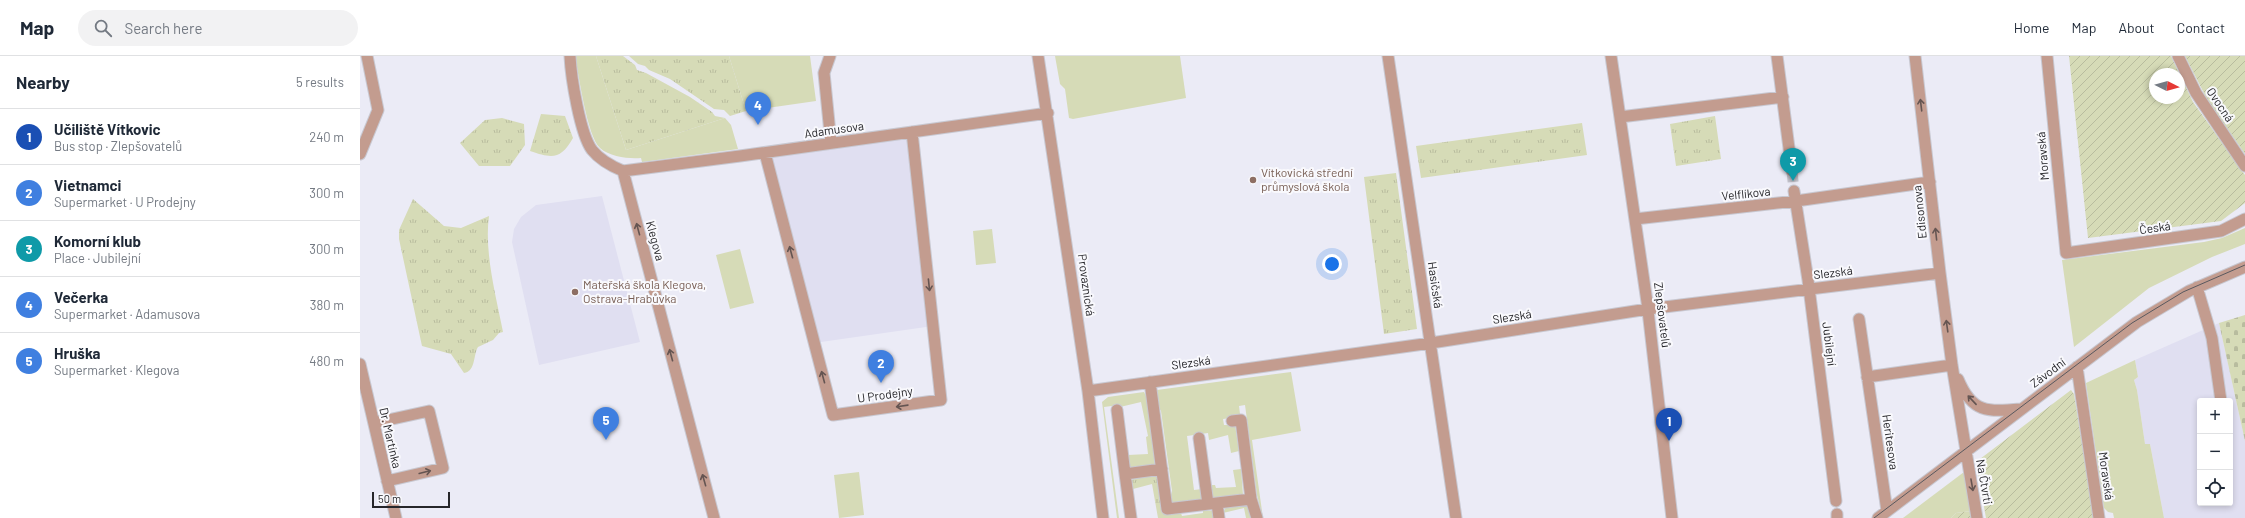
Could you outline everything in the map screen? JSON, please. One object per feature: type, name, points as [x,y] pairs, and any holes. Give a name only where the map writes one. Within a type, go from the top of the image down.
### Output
[{"type":"street","points":[[360,154],[378,110],[367,56]]},
{"type":"street","points":[[570,56],[584,132],[589,145],[602,159],[623,171]]},
{"type":"street","points":[[830,56],[824,73],[831,143]]},
{"type":"street","name":"Provaznická","points":[[1038,56],[1048,113],[1088,391],[1103,518]]},
{"type":"street","name":"Hasičská","points":[[1388,56],[1456,518]]},
{"type":"street","name":"Zlepšovatelů","points":[[1611,56],[1648,309],[1672,518]]},
{"type":"street","points":[[1777,56],[1792,171]]},
{"type":"street","name":"Edisonova","points":[[1915,56],[1940,273],[1952,365],[1966,451]]},
{"type":"street","name":"Moravská","points":[[2047,56],[2066,253]]},
{"type":"street","name":"Ovocná","points":[[2178,56],[2196,93],[2245,166]]},
{"type":"street","points":[[1620,117],[1783,97]]},
{"type":"street","name":"Adamusova","points":[[623,171],[765,153],[1048,113]]},
{"type":"street","name":"U Prodejny","points":[[765,153],[833,415],[941,400],[912,132]]},
{"type":"street","name":"Klegova","points":[[623,171],[714,518]]},
{"type":"street","name":"Velflíkova","points":[[1635,219],[1795,196],[1930,182]]},
{"type":"street","name":"Jubilejní","points":[[1795,196],[1809,289],[1836,501]]},
{"type":"street","name":"Česká","points":[[2066,253],[2221,232],[2245,219]]},
{"type":"street","name":"Závodní","points":[[1883,515],[2077,367],[2151,313],[2197,287],[2245,267]]},
{"type":"street","name":"Slezská","points":[[1088,391],[1431,343],[1648,309],[1940,273]]},
{"type":"street","points":[[2197,287],[2212,338],[2221,398]]},
{"type":"street","name":"Heritesova","points":[[1860,319],[1883,515]]},
{"type":"street","name":"Dr. Martínka","points":[[360,364],[396,518]]},
{"type":"street","points":[[1867,376],[1952,365]]},
{"type":"street","name":"Edisonova","points":[[1952,365],[1962,390],[1979,408],[1998,411],[2021,410]]},
{"type":"street","name":"Moravská","points":[[2077,367],[2099,518]]},
{"type":"street","points":[[1150,382],[1168,509],[1251,499]]},
{"type":"street","points":[[374,423],[429,410],[443,468],[387,481]]},
{"type":"street","points":[[1117,410],[1131,518]]},
{"type":"street","points":[[1232,421],[1241,420],[1251,499],[1256,518]]},
{"type":"street","points":[[1199,438],[1213,504],[1219,518]]},
{"type":"street","name":"Na Čtvrti","points":[[1966,451],[1977,518]]},
{"type":"street","points":[[1125,474],[1162,469]]},
{"type":"shaded area","points":[[912,132],[933,326],[814,343],[765,153]]},
{"type":"shaded area","name":"Mateřská škola Klegova, Ostrava-Hrabůvka","points":[[602,196],[640,342],[539,365],[512,242],[514,229],[521,217],[536,205]]},
{"type":"shaded area","points":[[2219,323],[2245,441],[2245,518],[2164,518],[2150,444],[2145,444],[2137,390],[2134,380],[2138,377],[2135,360]]},
{"type":"green space","points":[[575,56],[596,56],[626,150],[725,118],[731,125],[738,149],[642,162],[641,158],[620,157],[609,154],[600,148],[591,131],[584,105]]},
{"type":"green space","points":[[596,56],[623,56],[635,65],[637,70],[646,73],[690,97],[712,112],[715,116],[725,118],[626,150]]},
{"type":"green space","points":[[629,56],[729,56],[746,111],[730,116],[724,110],[714,109],[670,79],[638,64]]},
{"type":"green space","points":[[729,56],[810,56],[816,101],[746,111]]},
{"type":"green space","points":[[1055,56],[1180,56],[1186,98],[1073,119],[1069,118],[1065,89],[1060,84]]},
{"type":"green space","points":[[2069,56],[2171,56],[2177,68],[2149,68],[2149,104],[2185,104],[2185,85],[2193,102],[2245,175],[2245,203],[2221,221],[2088,238]]},
{"type":"green space","points":[[2185,56],[2245,56],[2245,154],[2208,101]]},
{"type":"green space","points":[[541,114],[565,116],[573,138],[564,150],[556,155],[551,156],[530,151]]},
{"type":"green space","points":[[1715,116],[1721,159],[1676,166],[1670,124]]},
{"type":"green space","points":[[502,118],[524,124],[525,145],[510,166],[479,166],[460,143],[485,120]]},
{"type":"green space","points":[[1582,123],[1587,155],[1421,178],[1416,146]]},
{"type":"green space","points":[[1396,173],[1417,329],[1384,334],[1364,177]]},
{"type":"green space","points":[[413,199],[444,226],[461,228],[489,216],[489,259],[503,332],[499,333],[493,340],[478,347],[471,369],[468,372],[464,373],[451,354],[422,346],[399,239],[399,230]]},
{"type":"green space","points":[[2245,228],[2245,244],[2212,257],[2149,288],[2074,347],[2062,260],[2204,242],[2222,238]]},
{"type":"green space","points":[[992,229],[996,263],[976,265],[973,231]]},
{"type":"green space","points":[[740,249],[754,303],[730,309],[716,255]]},
{"type":"green space","points":[[2245,315],[2245,441],[2219,323]]},
{"type":"green space","points":[[2135,360],[2138,377],[2134,380],[2137,390],[2145,444],[2150,444],[2164,518],[2114,518],[2113,513],[2108,512],[2104,508],[2086,383]]},
{"type":"green space","points":[[1291,372],[1301,431],[1252,440],[1263,518],[1257,495],[1245,405],[1239,406],[1240,414],[1238,417],[1223,419],[1224,425],[1235,425],[1239,451],[1231,453],[1228,435],[1209,440],[1208,433],[1187,436],[1194,490],[1202,489],[1203,500],[1175,507],[1169,503],[1172,491],[1161,411],[1156,403],[1157,390]]},
{"type":"green space","points":[[2071,390],[2074,394],[2094,518],[1986,518],[1976,462]]},
{"type":"green space","points":[[1144,392],[1147,398],[1155,465],[1132,468],[1129,465],[1128,455],[1148,454],[1146,437],[1148,436],[1141,402],[1120,407],[1119,405],[1104,407],[1119,518],[1117,518],[1102,402],[1108,397]]},
{"type":"green space","points":[[1241,469],[1243,495],[1213,498],[1211,485],[1215,485],[1216,488],[1236,487],[1233,470]]},
{"type":"green space","points":[[859,472],[864,515],[839,518],[834,475]]},
{"type":"green space","points":[[1964,472],[1971,511],[1956,513],[1951,518],[1903,518]]},
{"type":"green space","points":[[1155,474],[1157,475],[1168,513],[1181,513],[1182,516],[1203,513],[1203,510],[1213,511],[1214,518],[1158,518],[1152,484],[1133,489],[1131,480]]},
{"type":"green space","points":[[1248,504],[1253,518],[1246,518],[1244,508],[1223,513],[1226,507]]},
{"type":"green space","points":[[1971,511],[1972,518],[1951,518],[1956,513]]},
{"type":"tunnel","points":[[1792,171],[1794,191]]},
{"type":"tram line","points":[[1874,518],[2132,323],[2183,292],[2245,265]]},
{"type":"place","name":"Večerka","points":[[758,125]]},
{"type":"place","name":"Vítkovická střední průmyslová škola","points":[[1253,180]]},
{"type":"place","name":"Komorní klub","points":[[1793,181]]},
{"type":"place","name":"Mateřská škola Klegova, Ostrava-Hrabůvka","points":[[575,292]]},
{"type":"place","name":"Vietnamci","points":[[881,383]]},
{"type":"place","name":"Hruška","points":[[606,440]]},
{"type":"place","name":"Učiliště Vítkovic","points":[[1669,441]]}]
